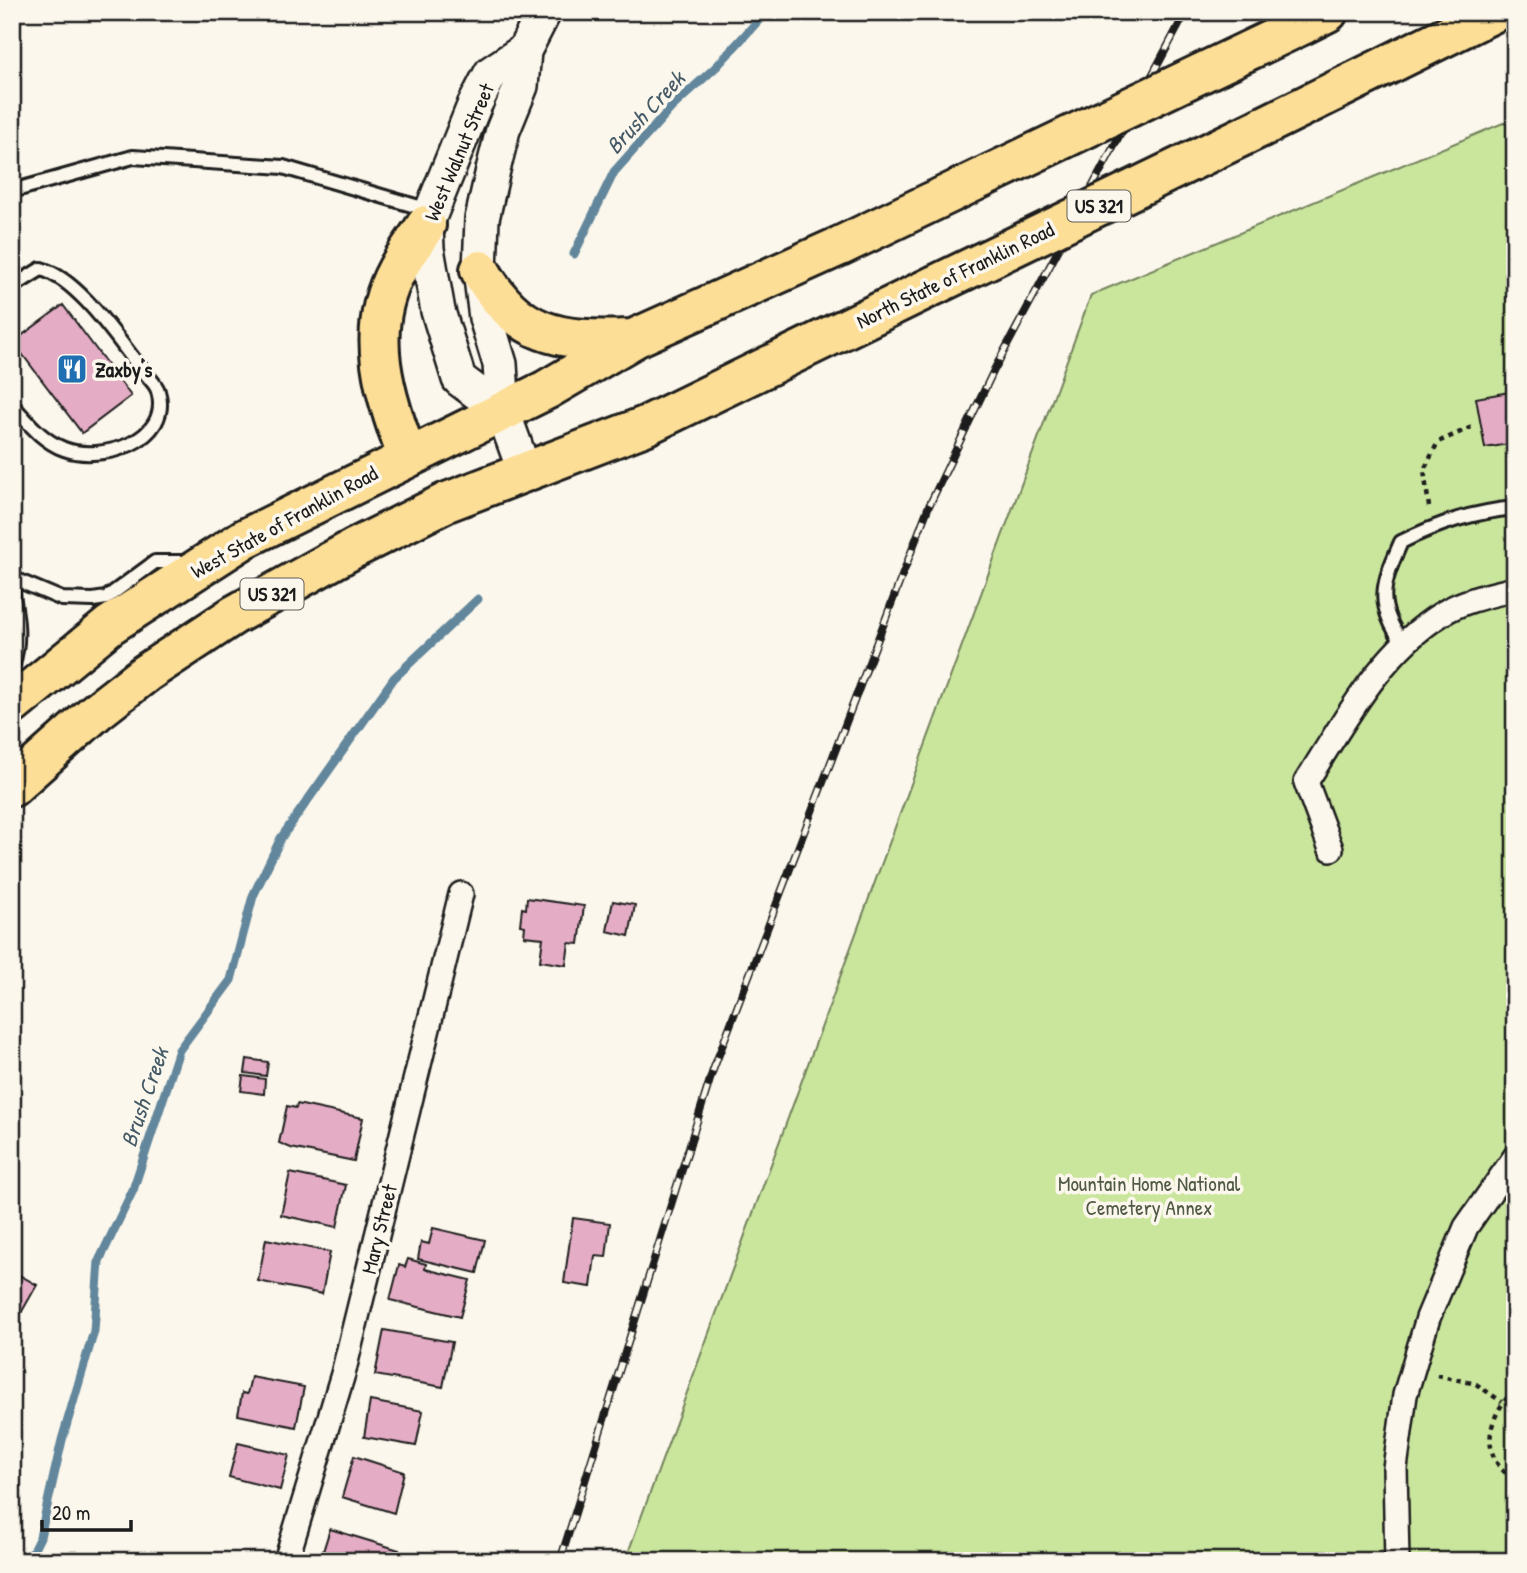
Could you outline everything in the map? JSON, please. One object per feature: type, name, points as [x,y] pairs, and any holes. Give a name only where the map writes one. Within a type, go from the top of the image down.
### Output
[{"type":"highway","name":"North State of Franklin Road","points":[[524,470],[645,426],[1495,12]]},
{"type":"highway","points":[[503,412],[635,338],[840,246],[1315,19]]},
{"type":"highway","points":[[407,456],[378,359],[378,333],[382,310],[396,271],[429,218]]},
{"type":"highway","points":[[480,270],[493,295],[509,312],[540,330],[587,341],[635,338]]},
{"type":"highway","name":"West State of Franklin Road","points":[[12,705],[110,625],[207,561],[407,456],[503,412]]},
{"type":"highway","name":"US 321","points":[[12,787],[106,704],[234,615],[353,549],[447,502],[524,470]]},
{"type":"main road","name":"West Walnut Street","points":[[524,470],[503,412],[500,364],[486,318],[480,270],[485,207],[503,130],[521,86],[524,51],[544,12]]},
{"type":"main road","name":"West Walnut Street","points":[[503,412],[459,379],[438,311],[427,249],[429,218],[463,131],[491,73],[524,51]]},
{"type":"street","points":[[1331,849],[1306,782],[1377,675],[1403,643],[1445,612],[1515,589]]},
{"type":"street","name":"Mary Street","points":[[286,1561],[343,1374],[461,894]]},
{"type":"street","points":[[1397,1561],[1395,1468],[1405,1395],[1412,1370],[1428,1318],[1466,1227],[1515,1157]]},
{"type":"lane","points":[[12,191],[133,157],[283,167],[429,218]]},
{"type":"lane","points":[[12,287],[41,270],[62,279],[98,314],[158,390],[159,407],[154,422],[127,447],[104,455],[84,456],[44,439],[12,405]]},
{"type":"lane","points":[[1403,643],[1388,622],[1383,583],[1401,542],[1434,526],[1478,512],[1515,508]]},
{"type":"lane","points":[[12,578],[62,599],[93,600],[106,598],[155,562],[207,561]]},
{"type":"lane","points":[[12,590],[19,628],[19,647],[12,667]]},
{"type":"path","points":[[1434,526],[1425,491],[1424,470],[1438,442],[1474,426]]},
{"type":"path","points":[[1412,1370],[1476,1384],[1502,1402]]},
{"type":"path","points":[[1515,1390],[1502,1402],[1492,1420],[1490,1444],[1496,1462],[1515,1479]]},
{"type":"green space","name":"Mountain Home National Cemetery Annex","points":[[1515,118],[1515,1561],[625,1561],[1091,295]]},
{"type":"building","name":"Zaxby's","points":[[63,305],[131,396],[82,433],[13,342]]},
{"type":"building","points":[[1515,391],[1515,443],[1485,448],[1476,398]]},
{"type":"building","points":[[527,898],[584,906],[579,944],[569,943],[566,965],[540,961],[543,938],[524,936],[525,926],[520,925],[522,908],[526,909]]},
{"type":"building","points":[[613,901],[635,905],[629,936],[607,931]]},
{"type":"building","points":[[247,1059],[268,1062],[266,1076],[245,1073]]},
{"type":"building","points":[[243,1076],[265,1079],[264,1094],[241,1091]]},
{"type":"building","points":[[297,1104],[363,1118],[354,1161],[279,1143],[287,1106],[296,1108]]},
{"type":"building","points":[[290,1173],[346,1185],[337,1227],[281,1215]]},
{"type":"building","points":[[573,1218],[610,1223],[606,1257],[595,1256],[591,1287],[564,1283]]},
{"type":"building","points":[[433,1228],[485,1240],[477,1273],[418,1259],[421,1242],[429,1244]]},
{"type":"building","points":[[266,1239],[330,1252],[322,1294],[258,1281]]},
{"type":"building","points":[[408,1259],[426,1264],[425,1269],[470,1280],[460,1317],[390,1300],[399,1265],[405,1267]]},
{"type":"building","points":[[12,1271],[37,1285],[12,1329]]},
{"type":"building","points":[[384,1330],[452,1342],[443,1387],[375,1375]]},
{"type":"building","points":[[251,1377],[304,1387],[296,1427],[238,1415],[242,1393],[247,1394]]},
{"type":"building","points":[[370,1401],[423,1411],[416,1446],[364,1437]]},
{"type":"building","points":[[238,1443],[289,1455],[280,1490],[229,1477]]},
{"type":"building","points":[[354,1456],[404,1472],[394,1513],[342,1497]]},
{"type":"building","points":[[330,1529],[399,1550],[396,1561],[320,1561]]},
{"type":"waterway","name":"Brush Creek","points":[[574,254],[614,172],[671,108],[717,66],[766,12]]},
{"type":"waterway","name":"Brush Creek","points":[[28,1561],[40,1537],[62,1440],[94,1331],[99,1261],[133,1190],[179,1050],[231,980],[253,896],[281,838],[394,678],[478,599]]},
{"type":"railway","points":[[560,1561],[713,1070],[928,508],[994,370],[1186,12]]},
{"type":"place","name":"Zaxby's","points":[[72,369]]}]
